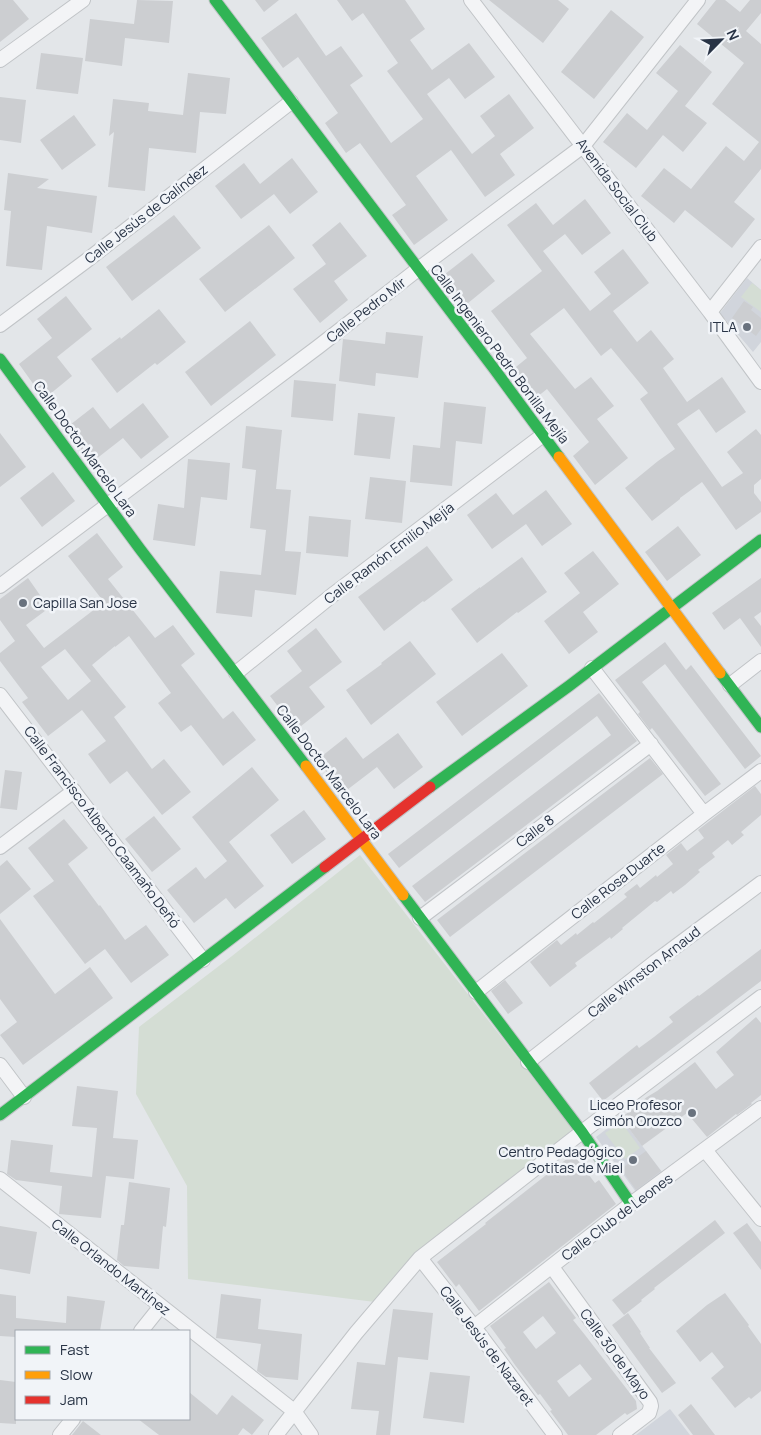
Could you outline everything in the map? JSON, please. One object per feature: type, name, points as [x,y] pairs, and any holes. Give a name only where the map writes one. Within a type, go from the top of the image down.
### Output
[{"type":"street","points":[[0,60],[83,0]]},
{"type":"street","name":"Calle Ingeniero Pedro Bonilla Mejía","points":[[215,0],[417,270],[495,370],[761,727]]},
{"type":"street","name":"Avenida Social Club","points":[[471,0],[710,312],[761,382]]},
{"type":"street","name":"Calle Pedro Mir","points":[[0,586],[318,348],[417,270],[583,146],[698,0]]},
{"type":"street","name":"Calle Jesús de Galíndez","points":[[0,325],[86,261],[290,102]]},
{"type":"street","points":[[710,312],[761,248]]},
{"type":"street","name":"Calle Doctor Marcelo Lara","points":[[0,359],[107,505],[582,1132],[631,1204]]},
{"type":"street","name":"Calle Ramón Emilio Mejía","points":[[236,673],[335,593],[543,435]]},
{"type":"street","points":[[0,1115],[361,839],[761,540]]},
{"type":"street","points":[[730,685],[761,661]]},
{"type":"street","points":[[592,668],[704,814]]},
{"type":"street","name":"Calle Francisco Alberto Caamaño Deñó","points":[[0,695],[203,960]]},
{"type":"street","name":"Calle 8","points":[[420,918],[651,744]]},
{"type":"street","name":"Calle Rosa Duarte","points":[[476,992],[761,771]]},
{"type":"street","points":[[0,847],[74,791]]},
{"type":"street","name":"Calle Winston Arnaud","points":[[528,1062],[761,883]]},
{"type":"street","points":[[276,1435],[420,1258],[582,1132],[761,997]]},
{"type":"street","points":[[0,1065],[24,1097]]},
{"type":"street","name":"Calle Club de Leones","points":[[474,1327],[631,1204],[761,1108]]},
{"type":"street","points":[[705,1150],[760,1214]]},
{"type":"street","name":"Calle Orlando Martínez","points":[[0,1179],[294,1411],[311,1435]]},
{"type":"street","name":"Calle Jesús de Nazaret","points":[[420,1258],[555,1435]]},
{"type":"street","name":"Calle 30 de Mayo","points":[[552,1267],[650,1402],[649,1413],[620,1435]]},
{"type":"street","points":[[142,1330],[160,1306]]},
{"type":"street","points":[[60,1435],[72,1420]]},
{"type":"shaded area","name":"ITLA","points":[[747,278],[761,290],[761,342],[753,352],[720,313]]},
{"type":"shaded area","points":[[752,283],[761,290],[761,312],[741,297]]},
{"type":"shaded area","points":[[360,855],[575,1132],[375,1302],[188,1279],[187,1186],[136,1094],[139,1027]]},
{"type":"shaded area","name":"Centro Pedagógico Gotitas de Miel","points":[[621,1118],[662,1172],[636,1192],[596,1137]]},
{"type":"shaded area","points":[[621,1122],[640,1148],[625,1159],[605,1133]]},
{"type":"shaded area","points":[[670,1409],[690,1435],[636,1435]]},
{"type":"building","points":[[0,0],[13,0],[29,19],[0,42]]},
{"type":"building","points":[[137,0],[173,1],[169,43],[125,38],[122,66],[85,61],[90,19],[134,24]]},
{"type":"building","points":[[255,0],[279,0],[264,12]]},
{"type":"building","points":[[337,0],[405,0],[425,29],[410,40],[432,70],[469,43],[495,77],[465,99],[449,78],[427,94],[472,154],[495,136],[480,116],[509,94],[534,128],[500,154],[515,175],[485,197],[451,150],[416,176],[448,220],[414,245],[392,215],[406,205],[360,143],[346,153],[325,123],[338,113],[298,57],[283,68],[261,38],[296,13],[326,56],[341,46],[363,76],[350,85],[391,143],[423,119],[387,71],[398,63],[363,13],[352,21]]},
{"type":"building","points":[[489,0],[558,0],[569,9],[543,43]]},
{"type":"building","points":[[716,0],[725,0],[740,12],[750,0],[761,0],[761,13],[746,31],[761,44],[761,169],[734,202],[755,219],[732,248],[685,210],[674,223],[641,196],[664,168],[691,189],[726,146],[744,161],[759,142],[712,104],[744,63],[697,24]]},
{"type":"building","points":[[611,10],[644,37],[594,99],[561,72]]},
{"type":"building","points":[[680,45],[712,72],[685,106],[707,123],[683,152],[663,135],[636,168],[603,142],[627,113],[647,130],[678,91],[656,73]]},
{"type":"building","points":[[41,53],[83,58],[78,94],[36,89]]},
{"type":"building","points":[[188,73],[230,78],[226,114],[200,112],[196,153],[149,148],[145,191],[108,187],[114,132],[109,136],[113,99],[149,103],[148,111],[183,115]]},
{"type":"building","points":[[0,97],[26,100],[21,143],[0,140]]},
{"type":"building","points":[[74,115],[96,145],[62,170],[40,140]]},
{"type":"building","points":[[292,158],[318,192],[290,214],[274,194],[241,219],[215,186],[244,163],[260,184]]},
{"type":"building","points":[[8,173],[49,179],[37,188],[97,196],[92,233],[47,226],[42,270],[6,266],[11,211],[4,210]]},
{"type":"building","points":[[585,199],[611,233],[582,255],[565,234],[543,251],[590,311],[611,294],[594,272],[623,249],[649,283],[613,311],[637,342],[651,330],[674,359],[663,368],[687,402],[722,377],[746,412],[716,433],[699,409],[677,424],[722,487],[743,473],[727,452],[756,429],[761,435],[761,479],[754,485],[754,493],[761,502],[761,512],[736,530],[702,482],[652,521],[625,488],[675,449],[640,399],[648,393],[611,348],[601,356],[564,308],[530,334],[575,389],[591,377],[614,406],[597,419],[628,458],[595,485],[573,456],[589,442],[547,389],[532,401],[511,371],[527,358],[491,311],[542,271],[507,225],[536,203],[553,225]]},
{"type":"building","points":[[174,215],[201,248],[132,301],[106,267]]},
{"type":"building","points":[[340,222],[367,256],[334,281],[348,300],[320,323],[293,289],[326,264],[312,245]]},
{"type":"building","points":[[269,225],[295,258],[225,312],[199,279]]},
{"type":"building","points":[[472,253],[495,281],[462,308],[440,278]]},
{"type":"building","points":[[66,296],[92,329],[57,357],[72,376],[44,399],[19,364],[52,338],[37,319]]},
{"type":"building","points":[[744,301],[753,307],[751,310],[761,318],[761,329],[756,336],[732,318]]},
{"type":"building","points":[[159,309],[186,342],[157,365],[155,363],[117,393],[91,359],[120,337],[121,339]]},
{"type":"building","points":[[250,321],[276,355],[211,406],[185,372]]},
{"type":"building","points":[[386,332],[423,336],[418,378],[376,373],[375,386],[339,381],[343,339],[385,344]]},
{"type":"building","points":[[294,380],[336,384],[333,421],[291,417]]},
{"type":"building","points":[[444,402],[486,407],[482,444],[456,441],[452,486],[410,482],[413,445],[440,448]]},
{"type":"building","points":[[143,403],[169,437],[141,459],[123,438],[91,463],[66,428],[93,407],[110,429]]},
{"type":"building","points":[[358,413],[395,417],[390,459],[354,455]]},
{"type":"building","points":[[246,426],[282,430],[276,489],[291,490],[285,551],[301,552],[296,595],[255,590],[252,617],[216,613],[220,571],[261,575],[266,530],[250,528],[256,470],[242,468]]},
{"type":"building","points":[[0,433],[26,467],[0,487]]},
{"type":"building","points":[[188,459],[230,463],[227,500],[201,497],[195,546],[153,540],[158,504],[184,508]]},
{"type":"building","points":[[53,472],[75,501],[42,527],[20,498]]},
{"type":"building","points":[[370,477],[406,481],[402,523],[365,519]]},
{"type":"building","points":[[546,490],[572,524],[542,546],[526,524],[492,549],[467,515],[496,493],[513,515]]},
{"type":"building","points":[[309,516],[351,520],[348,557],[306,553]]},
{"type":"building","points":[[678,526],[701,555],[667,581],[645,552]]},
{"type":"building","points":[[97,533],[123,567],[108,579],[155,638],[173,625],[195,654],[181,665],[223,719],[233,711],[256,740],[223,766],[191,725],[181,732],[158,703],[171,693],[129,636],[115,646],[92,665],[126,707],[114,717],[152,769],[164,759],[191,792],[162,815],[127,771],[110,784],[88,754],[106,741],[82,710],[48,736],[22,702],[28,698],[0,661],[0,653],[15,641],[0,620],[0,599],[28,578],[49,608],[26,625],[44,648],[104,602],[68,556]],"holes":[[[65,649],[91,681],[68,700],[41,667]]]},
{"type":"building","points":[[427,546],[453,580],[384,631],[358,597]]},
{"type":"building","points":[[593,551],[619,584],[583,612],[598,632],[569,654],[544,621],[580,593],[564,573]]},
{"type":"building","points":[[522,557],[547,592],[517,612],[477,643],[451,609]]},
{"type":"building","points":[[761,578],[761,612],[754,617],[761,626],[761,647],[740,618],[724,630],[712,613]]},
{"type":"building","points":[[316,628],[342,662],[309,687],[325,707],[296,730],[270,696],[302,671],[287,651]]},
{"type":"building","points":[[410,641],[436,674],[371,725],[346,690]]},
{"type":"building","points":[[665,642],[686,670],[691,665],[761,756],[745,769],[665,664],[642,682],[721,784],[705,796],[652,728],[650,730],[638,714],[640,712],[615,680]]},
{"type":"building","points":[[502,653],[528,686],[462,736],[436,702]]},
{"type":"building","points":[[599,693],[637,741],[425,902],[412,886],[611,735],[597,716],[399,868],[388,854]]},
{"type":"building","points":[[398,733],[423,767],[394,789],[377,767],[343,793],[317,760],[346,737],[363,759]]},
{"type":"building","points":[[650,758],[663,774],[450,937],[437,920]]},
{"type":"building","points":[[252,767],[279,800],[229,842],[264,886],[235,909],[226,898],[194,923],[167,890],[196,867],[205,879],[227,861],[192,817]]},
{"type":"building","points":[[5,770],[22,772],[17,810],[0,808]]},
{"type":"building","points":[[755,786],[761,794],[761,815],[741,832],[744,835],[732,845],[728,840],[712,853],[715,857],[698,870],[700,872],[685,885],[673,894],[671,891],[657,902],[655,901],[611,939],[610,937],[575,963],[577,966],[550,987],[530,962],[557,940],[561,945],[576,933],[577,935],[594,923],[627,897],[624,894],[637,884],[640,888],[656,875],[657,877],[673,864],[666,855],[681,843],[687,851],[704,838],[698,830]]},
{"type":"building","points":[[304,810],[326,839],[292,864],[270,835]]},
{"type":"building","points":[[154,816],[181,849],[152,872],[125,839]]},
{"type":"building","points":[[64,819],[88,848],[68,864],[125,940],[146,925],[169,955],[131,983],[105,949],[85,964],[33,896],[54,881],[28,848]]},
{"type":"building","points":[[7,860],[31,889],[0,914],[0,866]]},
{"type":"building","points":[[0,919],[55,994],[90,967],[113,998],[23,1065],[0,1035],[17,1022],[0,999]]},
{"type":"building","points":[[761,949],[761,981],[603,1101],[589,1083],[637,1045],[639,1048],[654,1037],[673,1022],[669,1017]]},
{"type":"building","points":[[505,980],[523,1003],[508,1014],[491,991]]},
{"type":"building","points":[[756,1017],[761,1023],[761,1095],[752,1104],[707,1137],[687,1113],[642,1146],[621,1118],[695,1062],[716,1089],[734,1075],[716,1052]]},
{"type":"building","points":[[77,1086],[118,1091],[113,1138],[138,1140],[134,1179],[106,1176],[101,1218],[59,1214],[62,1186],[16,1180],[7,1174],[11,1140],[53,1145],[50,1172],[92,1177],[97,1128],[72,1126]]},
{"type":"building","points":[[646,1151],[661,1171],[636,1190],[621,1169]]},
{"type":"building","points":[[573,1154],[595,1183],[599,1180],[616,1204],[479,1311],[459,1284],[456,1287],[437,1262]]},
{"type":"building","points":[[129,1182],[170,1188],[166,1227],[163,1226],[159,1269],[124,1266],[117,1260],[121,1225],[124,1225]]},
{"type":"building","points":[[715,1220],[725,1233],[654,1288],[642,1301],[624,1315],[612,1300]]},
{"type":"building","points":[[747,1223],[761,1242],[761,1270],[733,1233]]},
{"type":"building","points":[[0,1226],[37,1232],[30,1274],[0,1269]]},
{"type":"building","points":[[549,1282],[576,1318],[573,1320],[636,1401],[637,1409],[627,1415],[625,1413],[596,1435],[568,1435],[540,1394],[538,1395],[515,1365],[504,1349],[506,1348],[490,1326]],"holes":[[[543,1316],[556,1333],[536,1349],[523,1332]],[[580,1364],[592,1379],[569,1397],[557,1381]]]},
{"type":"building","points":[[725,1293],[761,1344],[761,1391],[751,1399],[749,1397],[735,1408],[711,1378],[724,1367],[712,1352],[700,1362],[676,1331],[707,1305]]},
{"type":"building","points":[[0,1294],[16,1296],[16,1318],[66,1323],[67,1296],[105,1301],[100,1330],[15,1330],[15,1337],[0,1336]]},
{"type":"building","points":[[221,1294],[261,1299],[258,1329],[302,1334],[298,1380],[266,1377],[257,1371],[261,1344],[216,1338]]},
{"type":"building","points":[[393,1309],[433,1313],[428,1360],[398,1357],[390,1435],[376,1435],[379,1411],[351,1409],[357,1362],[385,1365]]},
{"type":"building","points":[[628,1313],[649,1348],[676,1383],[662,1393],[612,1325]]},
{"type":"building","points":[[430,1372],[470,1376],[464,1423],[423,1418]]},
{"type":"building","points":[[0,1380],[15,1382],[16,1424],[0,1423]]},
{"type":"building","points":[[190,1393],[217,1415],[232,1395],[264,1420],[252,1435],[243,1428],[238,1435],[159,1435],[139,1420],[190,1420]]},
{"type":"building","points":[[691,1404],[715,1435],[693,1435],[678,1415]]},
{"type":"building","points":[[83,1421],[101,1435],[72,1435]]},
{"type":"traffic: fast","points":[[215,0],[559,457]]},
{"type":"traffic: fast","points":[[0,359],[140,549],[306,766]]},
{"type":"traffic: fast","points":[[430,787],[569,686],[761,540]]},
{"type":"traffic: fast","points":[[720,673],[761,727]]},
{"type":"traffic: fast","points":[[0,1115],[325,867]]},
{"type":"traffic: fast","points":[[403,895],[582,1132],[631,1204]]},
{"type":"traffic: slow","points":[[559,457],[720,673]]},
{"type":"traffic: slow","points":[[306,766],[403,895]]},
{"type":"traffic: jam","points":[[325,867],[430,787]]},
{"type":"place","name":"ITLA","points":[[747,327]]},
{"type":"place","name":"Capilla San Jose","points":[[23,603]]},
{"type":"place","name":"Liceo Profesor Simón Orozco","points":[[692,1113]]},
{"type":"place","name":"Centro Pedagógico Gotitas de Miel","points":[[633,1160]]}]
